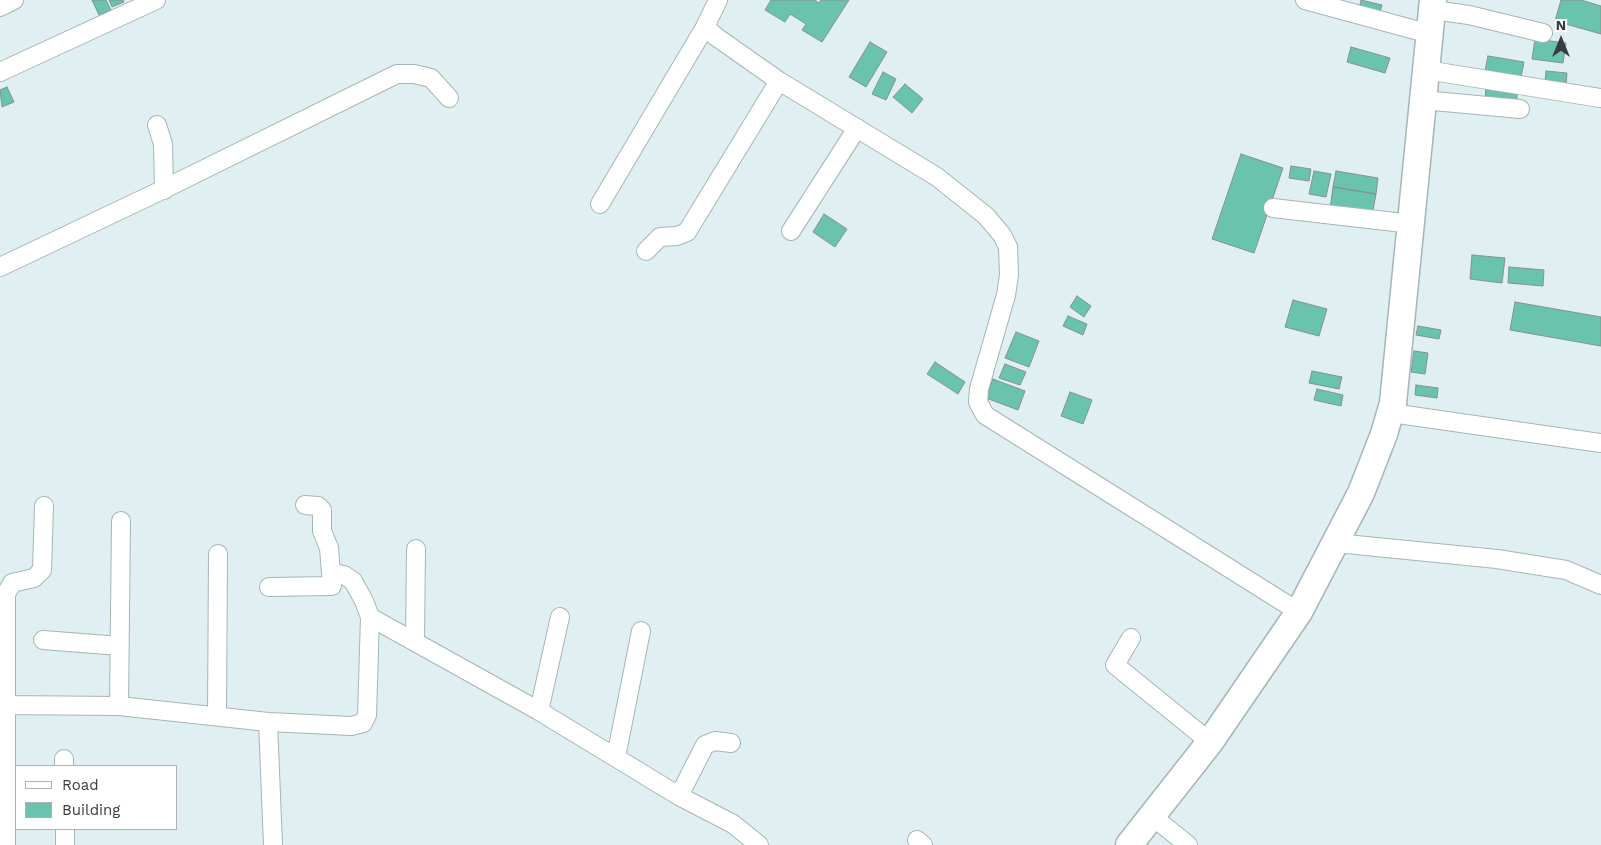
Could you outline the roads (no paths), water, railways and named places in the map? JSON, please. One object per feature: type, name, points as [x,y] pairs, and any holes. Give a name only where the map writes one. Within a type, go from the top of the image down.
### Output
[{"type":"highway","points":[[1129,845],[1210,742],[1299,612],[1361,493],[1392,408],[1432,15]]},
{"type":"street","points":[[0,7],[14,0]]},
{"type":"street","points":[[0,72],[156,0]]},
{"type":"street","points":[[600,204],[705,27],[718,0]]},
{"type":"street","points":[[1305,0],[1432,15],[1469,15],[1543,34]]},
{"type":"street","points":[[705,27],[779,81],[937,177],[986,216],[1002,235],[1008,248],[1009,275],[1006,295],[979,389],[978,402],[985,415],[1299,612]]},
{"type":"street","points":[[1426,70],[1600,98]]},
{"type":"street","points":[[0,267],[164,190],[397,74],[414,74],[431,78],[449,98]]},
{"type":"street","points":[[646,251],[660,237],[677,236],[687,232],[779,81]]},
{"type":"street","points":[[1423,100],[1520,109]]},
{"type":"street","points":[[157,125],[163,144],[164,190]]},
{"type":"street","points":[[791,231],[857,128]]},
{"type":"street","points":[[1273,208],[1412,224]]},
{"type":"street","points":[[1392,408],[1573,434],[1601,444]]},
{"type":"street","points":[[1573,434],[1601,432]]},
{"type":"street","points":[[269,588],[330,587],[333,583],[329,548],[322,531],[322,510],[318,506],[305,505]]},
{"type":"street","points":[[6,845],[6,594],[7,587],[12,583],[34,578],[42,570],[44,506]]},
{"type":"street","points":[[119,706],[121,521]]},
{"type":"street","points":[[1336,543],[1497,559],[1566,570],[1601,585]]},
{"type":"street","points":[[416,549],[416,641]]},
{"type":"street","points":[[217,716],[218,554]]},
{"type":"street","points":[[5,705],[119,706],[268,722],[351,726],[363,723],[368,715],[370,617],[353,581],[344,575],[333,573]]},
{"type":"street","points":[[370,617],[539,711],[679,796],[733,824],[759,845]]},
{"type":"street","points":[[539,711],[560,617]]},
{"type":"street","points":[[616,757],[641,631]]},
{"type":"street","points":[[1131,638],[1115,665],[1210,742]]},
{"type":"street","points":[[43,640],[120,646]]},
{"type":"street","points":[[268,722],[273,845]]},
{"type":"street","points":[[679,796],[705,745],[715,741],[731,743]]},
{"type":"street","points":[[1152,816],[1188,845]]},
{"type":"street","points":[[65,830],[66,845]]}]
